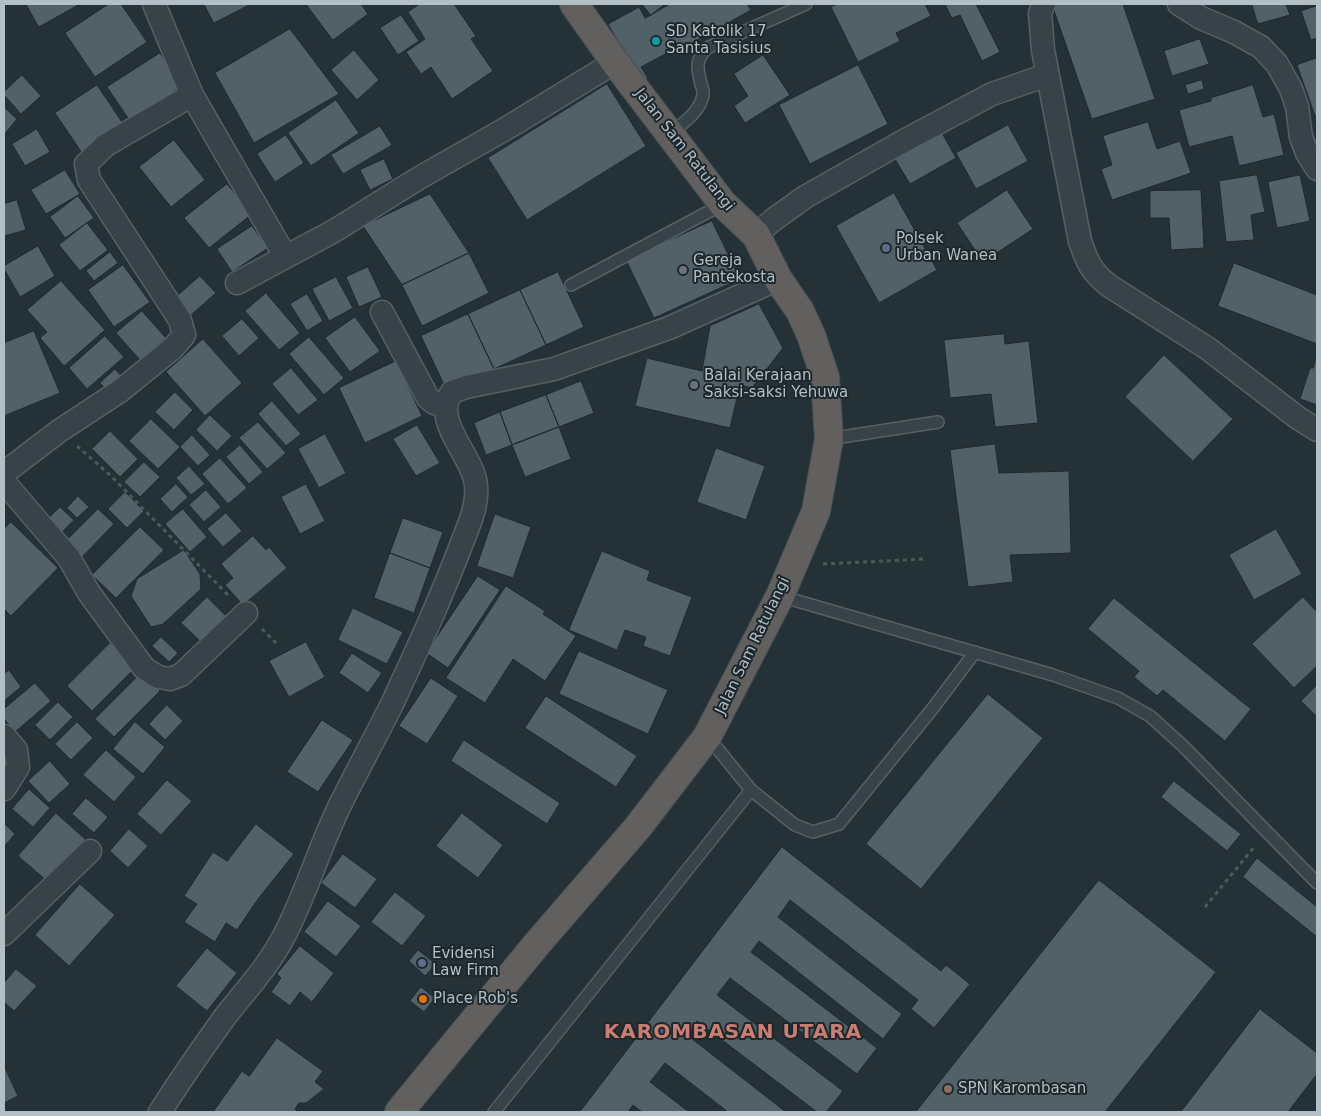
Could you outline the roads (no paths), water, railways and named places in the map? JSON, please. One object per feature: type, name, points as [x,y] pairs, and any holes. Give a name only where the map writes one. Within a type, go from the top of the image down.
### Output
[{"type":"highway","name":"Jalan Sam Ratulangi","points":[[399,1112],[536,945],[638,827],[707,737],[780,596],[816,511],[829,439],[825,377],[811,336],[800,311],[778,279],[756,235],[723,204],[671,133],[615,62],[574,4]]},
{"type":"street","points":[[154,4],[192,95],[285,256]]},
{"type":"street","points":[[1044,4],[1040,13],[1040,23],[1047,75],[1080,242],[1087,262],[1095,274],[1108,285],[1207,348],[1298,418],[1317,430]]},
{"type":"street","points":[[1179,4],[1201,18],[1262,46],[1277,64],[1291,89],[1297,106],[1301,137],[1307,153],[1317,169]]},
{"type":"street","points":[[236,283],[334,230],[615,62]]},
{"type":"street","points":[[756,235],[772,220],[805,198],[900,143],[992,94],[1047,75]]},
{"type":"street","points":[[4,473],[60,431],[120,391],[173,348],[184,335],[180,320],[89,180],[86,164],[106,145],[192,95]]},
{"type":"street","points":[[160,1112],[224,1019],[264,969],[284,936],[339,807],[391,704],[446,585],[474,511],[476,496],[476,484],[472,468],[453,435],[445,406],[452,392],[466,387],[554,369],[668,328],[778,279]]},
{"type":"street","points":[[382,312],[428,398],[434,403],[445,406]]},
{"type":"street","points":[[4,482],[69,558],[89,593],[144,668],[158,677],[170,679],[181,675],[246,613]]},
{"type":"street","points":[[4,736],[16,750],[18,767],[4,789]]},
{"type":"street","points":[[4,934],[90,851]]},
{"type":"lane","points":[[671,133],[691,117],[700,104],[704,94],[698,70],[699,57],[707,48],[806,4]]},
{"type":"lane","points":[[571,285],[723,204]]},
{"type":"lane","points":[[829,439],[938,422]]},
{"type":"lane","points":[[780,596],[1053,675],[1118,698],[1150,716],[1183,746],[1317,883]]},
{"type":"lane","points":[[707,737],[751,790],[795,825],[813,832],[839,824],[933,708],[975,652]]},
{"type":"lane","points":[[494,1112],[751,790]]},
{"type":"place","name":"SD Katolik 17 Santa Tasisius","points":[[656,41]]},
{"type":"place","name":"Polsek Urban Wanea","points":[[886,248]]},
{"type":"place","name":"Gereja Pantekosta","points":[[683,270]]},
{"type":"place","name":"Balai Kerajaan Saksi-saksi Yehuwa","points":[[694,385]]},
{"type":"place","name":"Evidensi Law Firm","points":[[422,963]]},
{"type":"place","name":"Place Rob's","points":[[423,999]]},
{"type":"place","name":"SPN Karombasan","points":[[948,1089]]},
{"type":"district","name":"KAROMBASAN UTARA","points":[[733,1033]]}]
